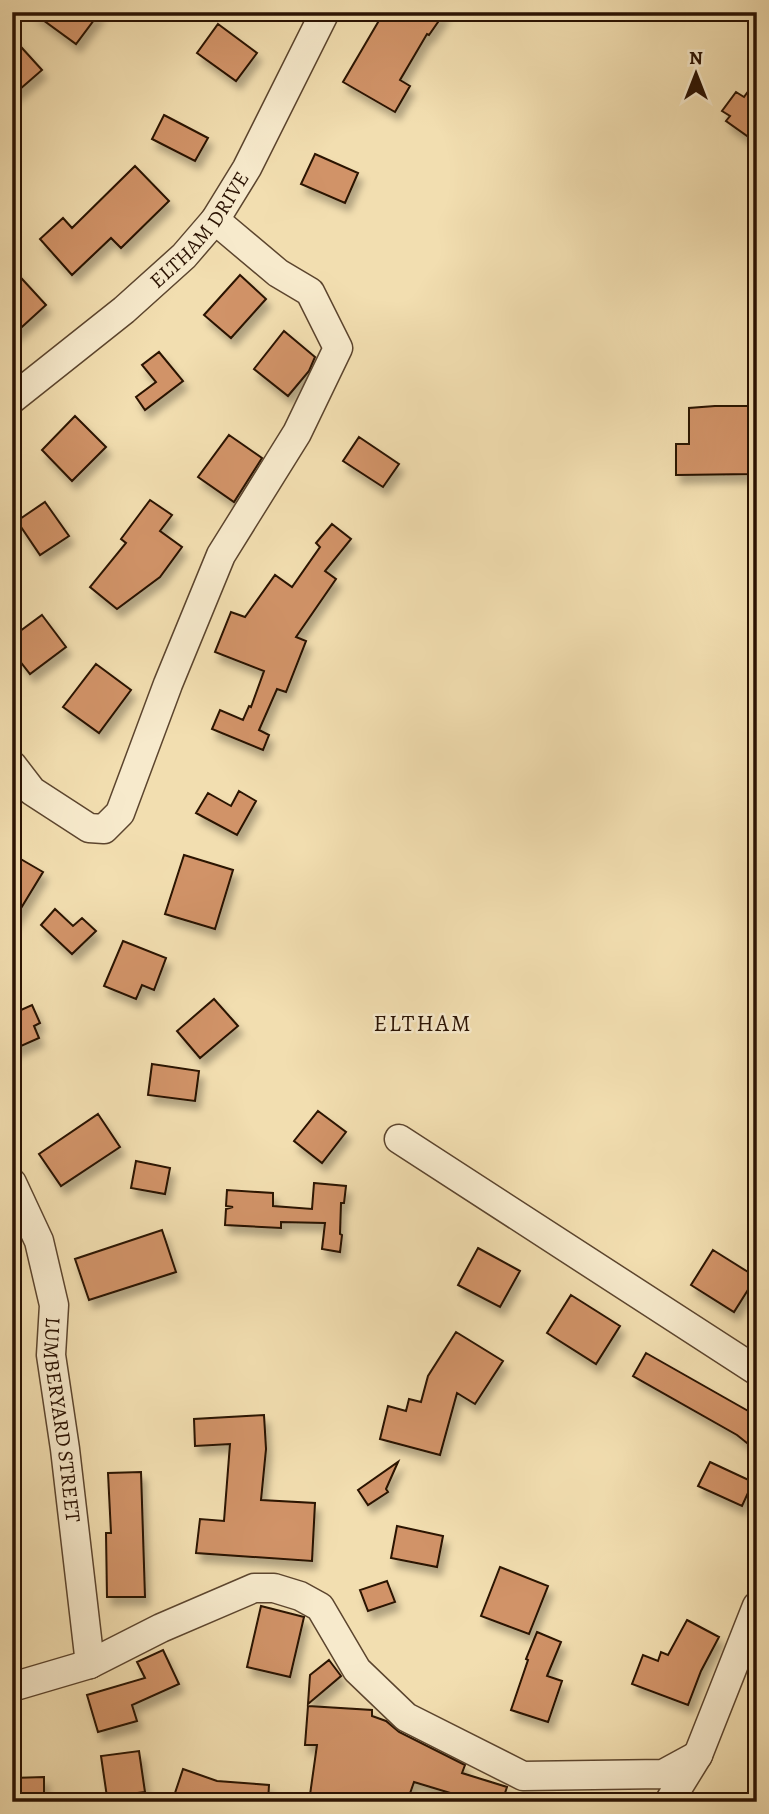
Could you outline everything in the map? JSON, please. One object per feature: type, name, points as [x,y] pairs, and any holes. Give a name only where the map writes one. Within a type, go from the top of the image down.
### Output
[{"type":"street","name":"ELTHAM DRIVE","points":[[12,399],[134,301],[184,256],[215,220],[247,168],[325,12]]},
{"type":"street","points":[[12,765],[32,791],[89,828],[104,830],[120,813],[168,684],[221,555],[297,433],[338,348],[310,292],[278,273],[215,220]]},
{"type":"street","points":[[399,1139],[757,1371]]},
{"type":"street","name":"LUMBERYARD STREET","points":[[12,1183],[38,1241],[54,1305],[51,1355],[65,1449],[90,1664]]},
{"type":"street","points":[[12,1687],[90,1664],[215,1603],[254,1588],[274,1588],[300,1596],[320,1607],[357,1670],[406,1717],[523,1776],[663,1774],[698,1755]]},
{"type":"street","points":[[669,1802],[698,1755],[757,1606]]},
{"type":"building","points":[[32,12],[100,12],[76,44]]},
{"type":"building","points":[[384,12],[445,12],[429,35],[427,34],[400,80],[410,86],[395,112],[343,82]]},
{"type":"building","points":[[218,24],[257,53],[236,81],[197,53]]},
{"type":"building","points":[[12,37],[42,70],[12,96]]},
{"type":"building","points":[[757,79],[757,143],[726,121],[730,116],[722,111],[736,92],[744,97]]},
{"type":"building","points":[[164,115],[208,138],[195,161],[152,139]]},
{"type":"building","points":[[315,154],[358,173],[345,203],[301,184]]},
{"type":"building","points":[[135,166],[169,201],[121,248],[111,238],[72,275],[40,239],[63,218],[72,228]]},
{"type":"building","points":[[12,268],[46,305],[12,336]]},
{"type":"building","points":[[240,275],[266,299],[231,338],[204,315]]},
{"type":"building","points":[[284,331],[315,357],[309,371],[288,396],[254,369]]},
{"type":"building","points":[[159,352],[183,381],[145,410],[136,397],[156,382],[142,365]]},
{"type":"building","points":[[751,406],[752,474],[676,475],[676,444],[689,444],[689,408]]},
{"type":"building","points":[[75,416],[106,447],[72,481],[42,450]]},
{"type":"building","points":[[229,435],[262,458],[234,502],[198,477]]},
{"type":"building","points":[[359,437],[399,464],[383,487],[343,461]]},
{"type":"building","points":[[150,500],[172,515],[160,531],[182,547],[160,577],[117,609],[90,587],[126,543],[121,539]]},
{"type":"building","points":[[45,502],[69,536],[40,555],[17,521]]},
{"type":"building","points":[[332,524],[351,539],[325,571],[336,579],[296,637],[306,641],[286,692],[277,689],[259,730],[269,735],[263,750],[212,729],[220,710],[243,720],[249,706],[251,707],[264,671],[215,652],[231,612],[245,617],[275,575],[292,587],[320,547],[316,543]]},
{"type":"building","points":[[42,615],[66,647],[30,674],[12,651],[12,637]]},
{"type":"building","points":[[96,664],[131,690],[99,733],[63,707]]},
{"type":"building","points":[[239,791],[256,801],[237,835],[196,813],[208,793],[231,806]]},
{"type":"building","points":[[12,854],[43,872],[12,923]]},
{"type":"building","points":[[184,855],[233,870],[215,929],[165,914]]},
{"type":"building","points":[[55,909],[73,926],[82,918],[96,931],[72,954],[41,925]]},
{"type":"building","points":[[123,941],[166,958],[154,990],[142,985],[136,999],[104,986]]},
{"type":"building","points":[[214,999],[238,1026],[200,1058],[177,1031]]},
{"type":"building","points":[[32,1005],[40,1023],[34,1026],[39,1038],[12,1050],[12,1014]]},
{"type":"building","points":[[152,1064],[199,1071],[195,1101],[148,1095]]},
{"type":"building","points":[[318,1111],[346,1132],[322,1163],[294,1141]]},
{"type":"building","points":[[98,1114],[120,1147],[61,1186],[39,1154]]},
{"type":"building","points":[[136,1161],[170,1168],[165,1194],[131,1188]]},
{"type":"building","points":[[314,1183],[346,1186],[344,1203],[341,1203],[340,1252],[322,1249],[325,1223],[281,1222],[281,1228],[225,1225],[226,1209],[233,1207],[226,1206],[227,1190],[273,1193],[273,1206],[312,1209]]},
{"type":"building","points":[[162,1230],[176,1272],[89,1300],[75,1259]]},
{"type":"building","points":[[478,1248],[520,1271],[500,1307],[458,1285]]},
{"type":"building","points":[[713,1250],[756,1277],[734,1312],[691,1285]]},
{"type":"building","points":[[571,1295],[620,1326],[596,1364],[547,1333]]},
{"type":"building","points":[[456,1332],[503,1361],[475,1404],[457,1393],[440,1455],[380,1439],[388,1406],[406,1411],[409,1399],[421,1402],[428,1376]]},
{"type":"building","points":[[646,1353],[757,1416],[757,1451],[737,1435],[633,1376]]},
{"type":"building","points":[[264,1415],[266,1449],[261,1500],[315,1503],[312,1561],[196,1553],[200,1519],[224,1521],[230,1444],[195,1446],[194,1419]]},
{"type":"building","points":[[398,1462],[386,1489],[388,1492],[368,1505],[358,1490]]},
{"type":"building","points":[[710,1462],[753,1482],[742,1506],[698,1486]]},
{"type":"building","points":[[141,1472],[145,1597],[107,1597],[106,1533],[111,1533],[108,1473]]},
{"type":"building","points":[[397,1526],[443,1536],[437,1567],[391,1558]]},
{"type":"building","points":[[500,1567],[548,1586],[529,1634],[481,1616]]},
{"type":"building","points":[[387,1581],[395,1602],[368,1611],[360,1590]]},
{"type":"building","points":[[261,1606],[304,1617],[290,1677],[247,1667]]},
{"type":"building","points":[[687,1620],[719,1637],[701,1671],[688,1705],[632,1684],[643,1655],[658,1661],[661,1652],[668,1655]]},
{"type":"building","points":[[537,1632],[561,1642],[547,1676],[562,1681],[548,1722],[511,1710]]},
{"type":"building","points":[[163,1650],[179,1684],[132,1705],[137,1721],[98,1732],[87,1695],[145,1678],[137,1662]]},
{"type":"building","points":[[329,1660],[341,1676],[308,1704],[310,1675]]},
{"type":"building","points":[[308,1706],[372,1710],[372,1716],[386,1721],[399,1732],[465,1765],[462,1773],[507,1787],[502,1802],[480,1802],[414,1782],[407,1802],[362,1802],[333,1798],[333,1802],[309,1802],[317,1745],[305,1745]]},
{"type":"building","points":[[139,1751],[145,1792],[107,1797],[101,1756]]},
{"type":"building","points":[[183,1769],[217,1781],[269,1785],[268,1802],[172,1802]]},
{"type":"building","points":[[44,1777],[44,1796],[12,1797],[12,1778]]},
{"type":"district","name":"ELTHAM","points":[[423,1023]]}]
